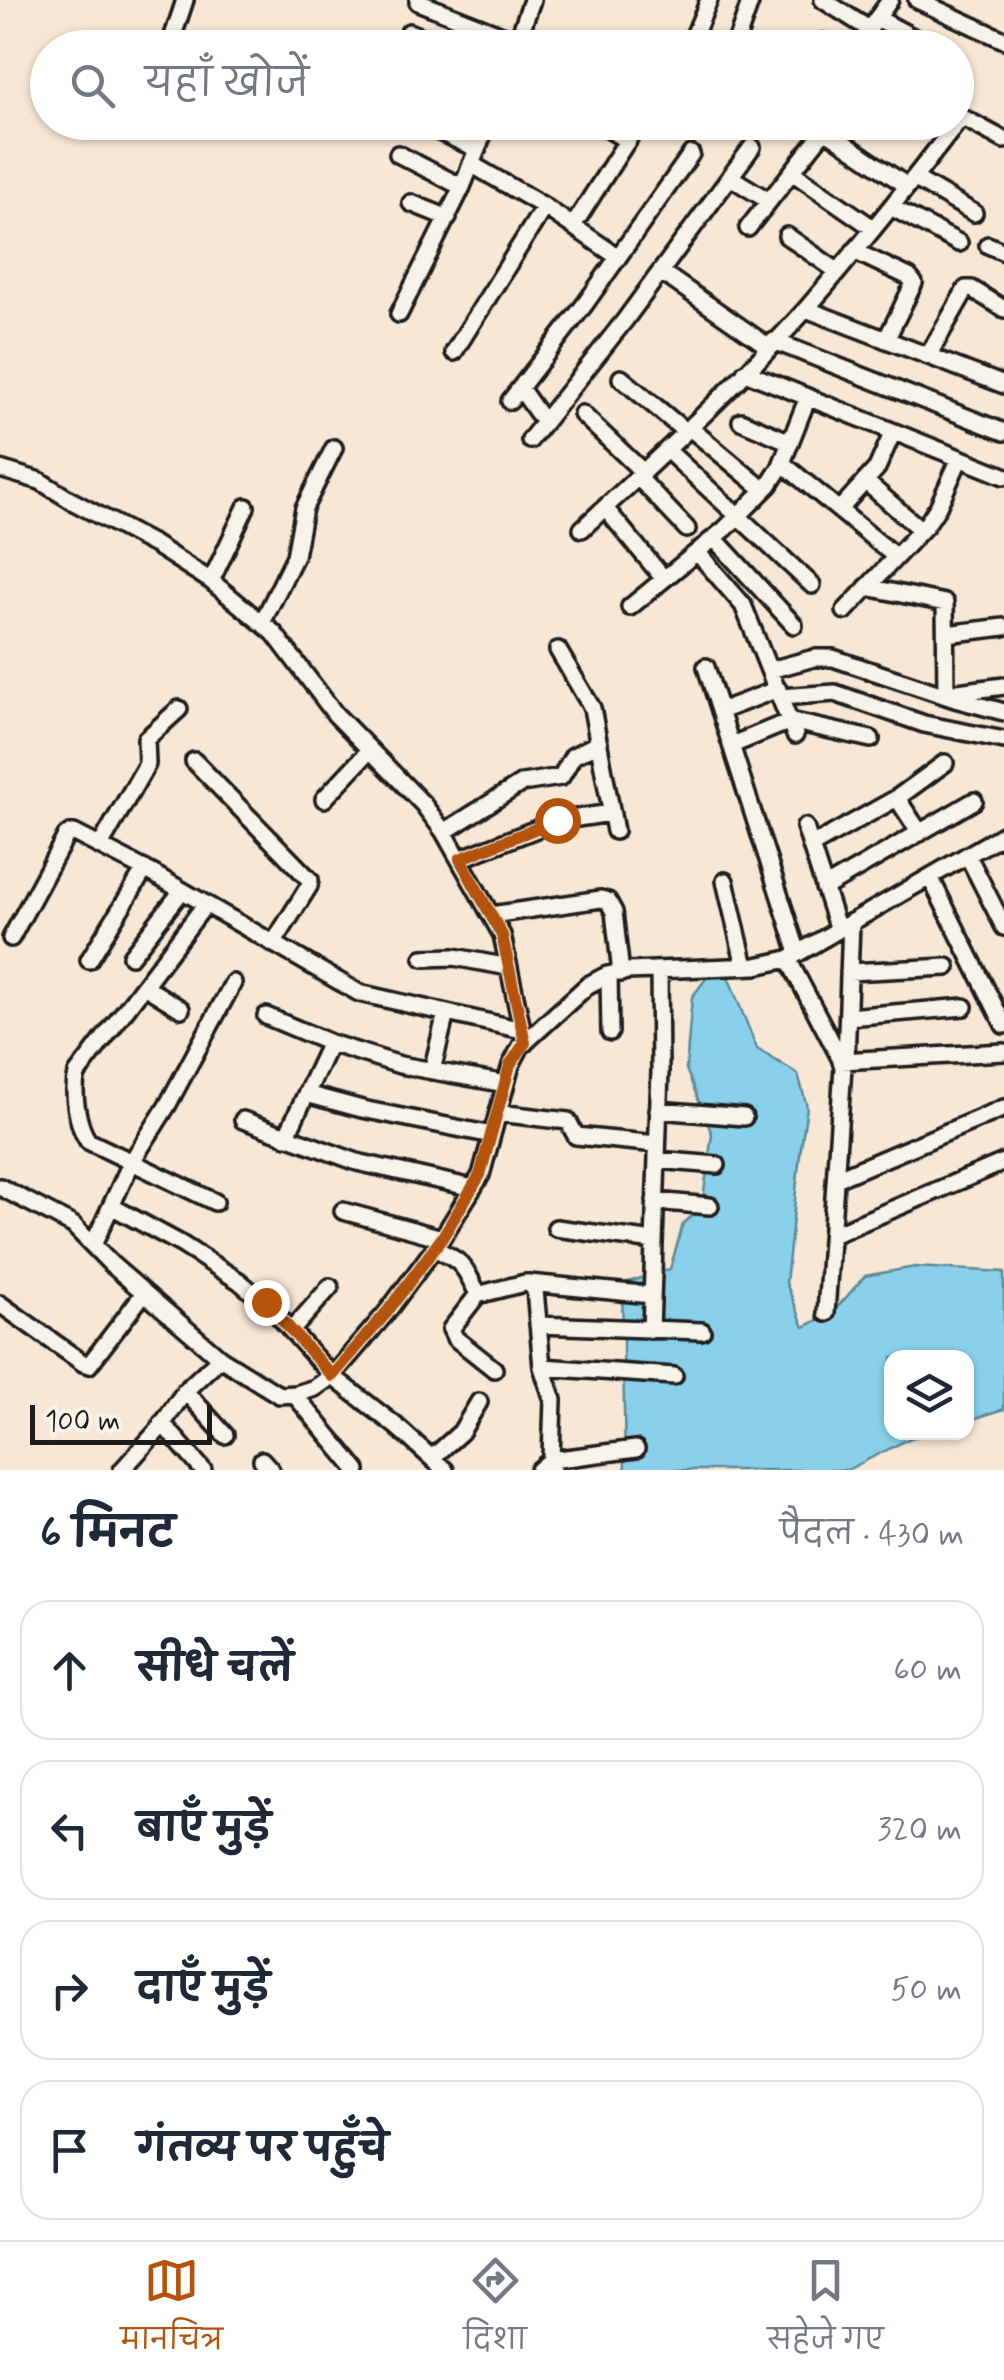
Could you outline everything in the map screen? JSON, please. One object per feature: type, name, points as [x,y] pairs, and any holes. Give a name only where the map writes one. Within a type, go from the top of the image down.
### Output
[{"type":"street","points":[[175,30],[185,0]]},
{"type":"street","points":[[521,30],[531,0]]},
{"type":"street","points":[[696,30],[710,0]]},
{"type":"street","points":[[740,30],[751,0]]},
{"type":"street","points":[[823,0],[890,30]]},
{"type":"street","points":[[868,30],[890,0]]},
{"type":"street","points":[[917,0],[1004,40]]},
{"type":"street","points":[[418,2],[492,30]]},
{"type":"street","points":[[974,123],[1004,140]]},
{"type":"street","points":[[447,140],[618,257]]},
{"type":"street","points":[[399,314],[448,218],[481,140]]},
{"type":"street","points":[[573,226],[628,140]]},
{"type":"street","points":[[748,228],[817,140]]},
{"type":"street","points":[[849,140],[911,182],[974,213]]},
{"type":"street","points":[[582,529],[688,430],[806,309],[943,140]]},
{"type":"street","points":[[530,440],[625,320],[752,147]]},
{"type":"street","points":[[398,154],[462,187]]},
{"type":"street","points":[[544,422],[515,395],[585,304],[690,154]]},
{"type":"street","points":[[792,172],[873,228]]},
{"type":"street","points":[[730,178],[769,202]]},
{"type":"street","points":[[411,203],[448,218]]},
{"type":"street","points":[[454,352],[544,207]]},
{"type":"street","points":[[890,207],[959,243]]},
{"type":"street","points":[[787,236],[837,271]]},
{"type":"street","points":[[988,245],[1004,252]]},
{"type":"street","points":[[854,251],[914,283],[886,340]]},
{"type":"street","points":[[660,272],[772,344],[1004,432]]},
{"type":"street","points":[[928,356],[966,289],[1004,309]]},
{"type":"street","points":[[806,309],[1004,385]]},
{"type":"street","points":[[744,372],[1004,476]]},
{"type":"street","points":[[621,378],[764,490]]},
{"type":"street","points":[[630,607],[738,517],[776,476],[808,397]]},
{"type":"street","points":[[582,414],[687,529]]},
{"type":"street","points":[[741,421],[790,442]]},
{"type":"street","points":[[840,509],[882,460],[893,432]]},
{"type":"street","points":[[263,621],[295,556],[304,508],[334,448]]},
{"type":"street","points":[[666,450],[812,586]]},
{"type":"street","points":[[844,611],[938,508],[960,458]]},
{"type":"street","points":[[782,463],[896,557]]},
{"type":"street","points":[[0,469],[40,481],[155,545],[211,581],[274,632],[335,714],[423,804],[444,832],[502,935],[524,1036]]},
{"type":"street","points":[[865,481],[921,530]]},
{"type":"street","points":[[211,581],[246,508]]},
{"type":"street","points":[[605,508],[664,579]]},
{"type":"street","points":[[714,538],[794,625]]},
{"type":"street","points":[[697,552],[744,605],[792,728]]},
{"type":"street","points":[[867,587],[945,603],[943,694]]},
{"type":"street","points":[[946,634],[1004,627]]},
{"type":"street","points":[[558,650],[592,708],[615,832]]},
{"type":"street","points":[[770,670],[814,658],[833,658],[1004,712]]},
{"type":"street","points":[[706,667],[793,956],[844,1061]]},
{"type":"street","points":[[943,694],[1004,686]]},
{"type":"street","points":[[720,711],[779,693],[835,693],[930,726],[1004,740]]},
{"type":"street","points":[[100,846],[147,764],[146,739],[179,709]]},
{"type":"street","points":[[732,745],[792,728],[871,738]]},
{"type":"street","points":[[444,832],[522,783],[561,776],[573,756],[599,743]]},
{"type":"street","points":[[324,799],[370,750]]},
{"type":"street","points":[[194,760],[310,880],[273,944]]},
{"type":"street","points":[[811,846],[897,798],[945,763]]},
{"type":"street","points":[[897,798],[920,833]]},
{"type":"street","points":[[824,888],[974,801]]},
{"type":"street","points":[[460,859],[557,820],[612,813]]},
{"type":"street","points":[[805,827],[824,888],[844,926],[850,972],[826,1313]]},
{"type":"street","points":[[12,938],[68,834],[74,834],[145,869],[360,993],[524,1036]]},
{"type":"street","points":[[0,1187],[73,1226],[110,1264],[220,1358],[279,1396],[314,1388],[332,1376],[387,1312],[438,1243],[480,1175],[510,1065],[524,1036],[588,985],[615,974],[773,964],[793,956],[1003,837]]},
{"type":"street","points":[[968,856],[1004,927]]},
{"type":"street","points":[[89,960],[145,869]]},
{"type":"street","points":[[930,878],[1004,1026]]},
{"type":"street","points":[[726,881],[745,966]]},
{"type":"street","points":[[131,956],[182,892]]},
{"type":"street","points":[[491,915],[601,899],[608,902],[614,912],[615,974],[610,1032]]},
{"type":"street","points":[[205,905],[77,1074],[75,1086],[85,1138],[215,1202]]},
{"type":"street","points":[[423,958],[454,957],[510,967]]},
{"type":"street","points":[[850,972],[947,966]]},
{"type":"street","points":[[651,1330],[658,970]]},
{"type":"street","points":[[93,1244],[132,1163],[233,983]]},
{"type":"street","points":[[144,986],[181,1009]]},
{"type":"street","points":[[848,1017],[964,1007]]},
{"type":"street","points":[[432,1071],[446,1013]]},
{"type":"street","points":[[266,1016],[330,1043],[400,1065],[506,1084]]},
{"type":"street","points":[[286,1137],[330,1043]]},
{"type":"street","points":[[844,1061],[1004,1052]]},
{"type":"street","points":[[306,1094],[492,1135]]},
{"type":"street","points":[[836,1179],[1004,1108]]},
{"type":"street","points":[[658,1110],[744,1116]]},
{"type":"street","points":[[498,1113],[568,1121],[574,1134],[581,1137],[718,1166]]},
{"type":"street","points":[[243,1120],[357,1162],[472,1188]]},
{"type":"street","points":[[832,1235],[1004,1162]]},
{"type":"street","points":[[655,1201],[710,1206]]},
{"type":"street","points":[[111,1206],[239,1281],[274,1310],[332,1376],[445,1470]]},
{"type":"street","points":[[343,1212],[438,1243],[460,1260],[479,1294]]},
{"type":"street","points":[[556,1228],[654,1241]]},
{"type":"street","points":[[494,1369],[451,1332],[479,1294],[529,1284],[652,1295]]},
{"type":"street","points":[[529,1284],[535,1290],[542,1367],[553,1400],[548,1467],[636,1449]]},
{"type":"street","points":[[292,1330],[330,1287]]},
{"type":"street","points":[[0,1304],[82,1364],[89,1365],[144,1293]]},
{"type":"street","points":[[538,1324],[702,1331]]},
{"type":"street","points":[[122,1470],[184,1391],[220,1358]]},
{"type":"street","points":[[542,1367],[674,1376]]},
{"type":"street","points":[[184,1391],[225,1435]]},
{"type":"street","points":[[294,1394],[357,1470]]},
{"type":"street","points":[[432,1458],[461,1432],[479,1402]]},
{"type":"street","points":[[162,1423],[203,1470]]},
{"type":"water","points":[[721,959],[757,1049],[798,1074],[807,1107],[786,1283],[804,1327],[833,1312],[865,1276],[915,1267],[1004,1272],[1004,1409],[974,1419],[974,1350],[884,1350],[884,1440],[907,1440],[847,1470],[625,1470],[622,1284],[670,1269],[683,1224],[702,1207],[712,1134],[686,1069],[692,997]]},
{"type":"route","points":[[266,1302],[332,1376],[387,1312],[442,1238],[480,1175],[510,1065],[525,1043],[502,935],[460,859],[557,820]]}]
